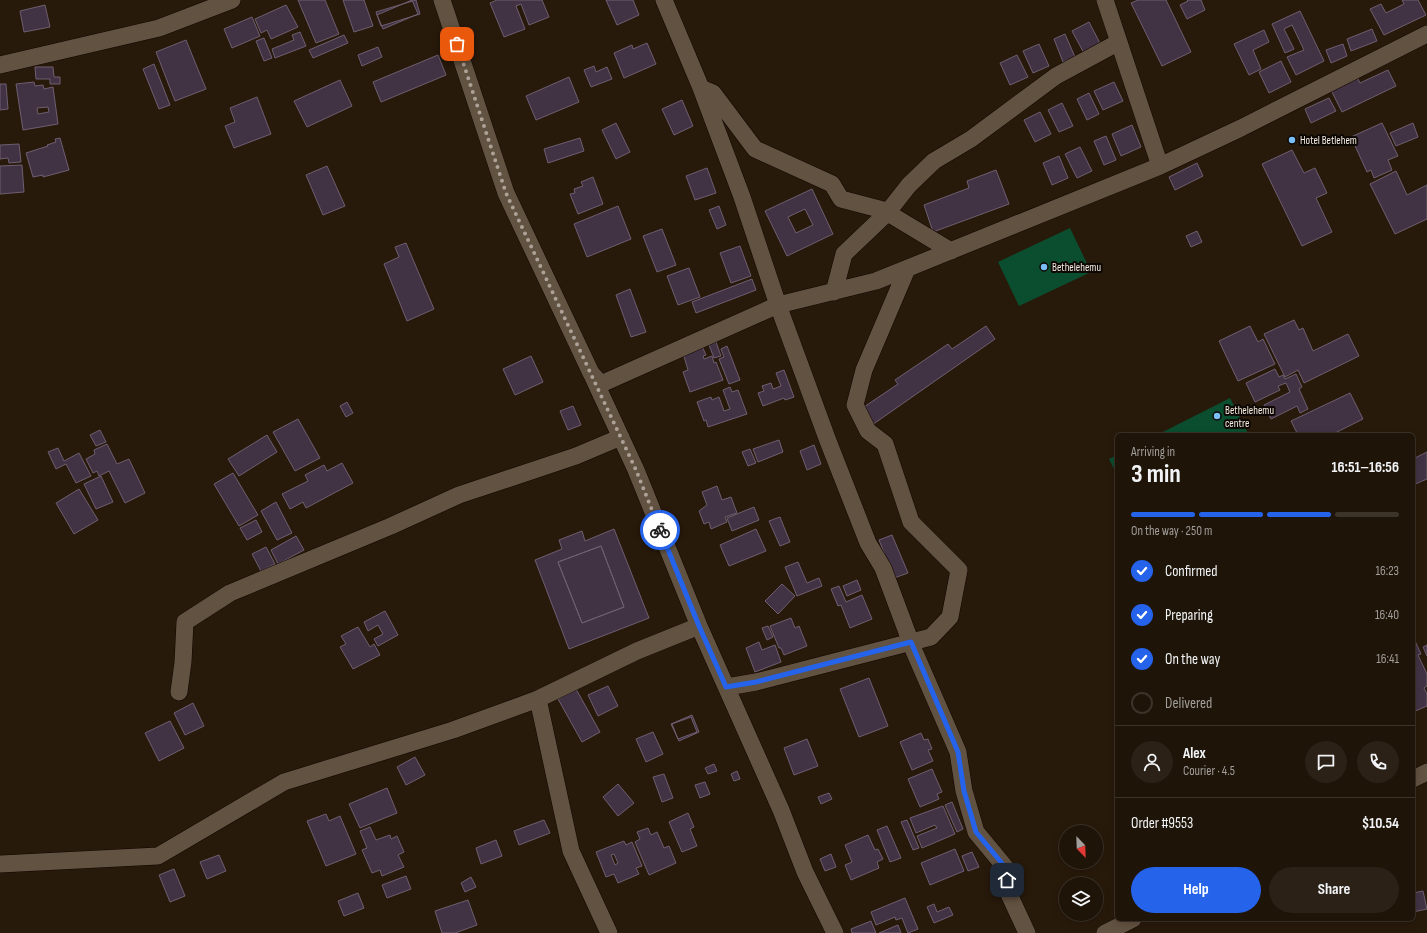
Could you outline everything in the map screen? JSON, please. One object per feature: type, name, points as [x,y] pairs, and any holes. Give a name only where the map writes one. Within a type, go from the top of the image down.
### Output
[{"type":"street","points":[[0,65],[160,28],[232,0]]},
{"type":"street","points":[[442,0],[506,193],[636,470],[699,626],[778,804],[805,872],[835,933]]},
{"type":"street","points":[[664,0],[701,88],[742,197],[778,305],[868,543],[883,568],[911,642],[958,752],[964,791],[976,832],[1005,867],[1008,892],[1027,933]]},
{"type":"street","points":[[1105,0],[1160,166]]},
{"type":"street","points":[[591,373],[601,384],[778,305],[876,281],[952,251],[1160,166],[1241,128],[1427,34]]},
{"type":"street","points":[[834,292],[844,254],[887,213],[909,185],[934,161],[971,139],[1056,76],[1119,42]]},
{"type":"street","points":[[701,88],[713,92],[755,149],[832,184],[841,200],[887,213],[952,251]]},
{"type":"street","points":[[726,687],[756,682],[931,637],[950,617],[959,570],[911,522],[885,444],[868,431],[855,405],[864,370],[907,269]]},
{"type":"street","points":[[179,692],[183,662],[185,622],[230,593],[391,526],[459,495],[570,458],[621,437]]},
{"type":"street","points":[[0,864],[158,856],[284,782],[453,730],[538,699],[637,651],[699,626]]},
{"type":"street","points":[[538,699],[571,851],[609,933]]},
{"type":"street","points":[[1415,778],[1427,772]]},
{"type":"street","points":[[1105,933],[1129,921]]},
{"type":"green space","name":"Bethelehemu","points":[[1070,228],[1091,272],[1019,306],[998,262]]},
{"type":"green space","name":"Bethelehemu centre","points":[[1230,398],[1248,433],[1161,433]]},
{"type":"green space","points":[[1115,456],[1115,471],[1109,459]]},
{"type":"building","points":[[298,0],[325,0],[339,34],[316,43]]},
{"type":"building","points":[[343,0],[364,0],[373,26],[354,32]]},
{"type":"building","points":[[412,0],[418,14],[383,29],[377,15]]},
{"type":"building","points":[[416,0],[420,14],[381,26],[376,12]]},
{"type":"building","points":[[497,0],[542,0],[549,17],[529,25],[521,4],[516,6],[525,29],[504,37],[490,3]]},
{"type":"building","points":[[606,0],[633,0],[639,15],[617,25]]},
{"type":"building","points":[[1138,0],[1166,0],[1191,52],[1162,66],[1131,3]]},
{"type":"building","points":[[1187,0],[1201,0],[1205,10],[1187,19],[1180,5],[1188,1]]},
{"type":"building","points":[[1402,0],[1418,0],[1426,15],[1384,35],[1370,9],[1381,4],[1386,13],[1404,4]]},
{"type":"building","points":[[45,5],[50,27],[24,32],[20,11]]},
{"type":"building","points":[[286,5],[298,27],[271,39],[267,30],[261,33],[255,19]]},
{"type":"building","points":[[1300,11],[1324,61],[1296,75],[1287,57],[1304,50],[1292,25],[1284,29],[1294,49],[1285,53],[1272,24]]},
{"type":"building","points":[[252,17],[260,36],[232,48],[224,29]]},
{"type":"building","points":[[1089,22],[1102,47],[1085,55],[1072,31]]},
{"type":"building","points":[[1372,29],[1377,41],[1351,51],[1347,39]]},
{"type":"building","points":[[1264,30],[1269,42],[1253,50],[1261,69],[1249,75],[1234,44]]},
{"type":"building","points":[[300,32],[306,46],[275,58],[272,49],[294,40],[292,35]]},
{"type":"building","points":[[1065,34],[1075,57],[1063,62],[1054,39]]},
{"type":"building","points":[[344,35],[348,43],[313,58],[309,50]]},
{"type":"building","points":[[264,38],[272,58],[264,61],[256,41]]},
{"type":"building","points":[[186,40],[206,89],[175,101],[156,52]]},
{"type":"building","points":[[647,43],[656,64],[624,78],[614,53],[632,45],[633,49]]},
{"type":"building","points":[[1039,44],[1049,66],[1033,73],[1023,51]]},
{"type":"building","points":[[1343,44],[1347,56],[1331,63],[1326,50]]},
{"type":"building","points":[[378,47],[382,57],[362,66],[358,55]]},
{"type":"building","points":[[438,55],[446,75],[381,102],[373,82]]},
{"type":"building","points":[[1017,55],[1028,77],[1010,85],[1000,63]]},
{"type":"building","points":[[1281,61],[1291,82],[1269,93],[1259,72]]},
{"type":"building","points":[[154,64],[170,105],[159,109],[143,69]]},
{"type":"building","points":[[594,66],[596,72],[607,67],[612,79],[591,87],[584,70]]},
{"type":"building","points":[[35,67],[53,67],[54,77],[60,77],[60,84],[50,84],[50,79],[36,79]]},
{"type":"building","points":[[1388,70],[1396,86],[1342,112],[1331,90],[1357,77],[1360,83]]},
{"type":"building","points":[[569,77],[579,102],[536,120],[526,96]]},
{"type":"building","points":[[340,80],[352,106],[307,127],[294,101]]},
{"type":"building","points":[[34,82],[35,86],[43,85],[44,89],[53,87],[58,124],[23,130],[16,84]],"holes":[[[48,107],[49,112],[38,114],[37,108]]]},
{"type":"building","points":[[1114,82],[1123,101],[1103,110],[1094,91]]},
{"type":"building","points":[[0,84],[6,84],[8,109],[0,110]]},
{"type":"building","points":[[1089,93],[1099,114],[1087,120],[1077,99]]},
{"type":"building","points":[[257,97],[271,134],[234,148],[225,126],[235,122],[230,108]]},
{"type":"building","points":[[1329,98],[1336,111],[1311,123],[1305,109]]},
{"type":"building","points":[[682,100],[693,126],[674,135],[662,109]]},
{"type":"building","points":[[1062,103],[1073,126],[1059,132],[1048,110]]},
{"type":"building","points":[[1040,112],[1051,134],[1035,142],[1024,120]]},
{"type":"building","points":[[616,123],[630,152],[616,159],[602,130]]},
{"type":"building","points":[[1382,123],[1398,156],[1388,160],[1392,170],[1374,178],[1371,170],[1367,172],[1351,137]]},
{"type":"building","points":[[1413,123],[1418,137],[1396,146],[1390,133]]},
{"type":"building","points":[[1132,125],[1141,147],[1121,156],[1112,134]]},
{"type":"building","points":[[1106,136],[1116,160],[1104,165],[1094,141]]},
{"type":"building","points":[[60,138],[69,170],[43,177],[43,175],[33,177],[26,153],[48,146],[47,145],[56,142],[55,139]]},
{"type":"building","points":[[580,138],[584,151],[548,163],[544,149]]},
{"type":"building","points":[[19,144],[21,162],[9,163],[8,158],[0,159],[0,145]]},
{"type":"building","points":[[1080,147],[1092,171],[1077,178],[1065,154]]},
{"type":"building","points":[[1292,150],[1304,173],[1315,168],[1327,193],[1316,198],[1332,232],[1302,246],[1262,164]]},
{"type":"building","points":[[1059,156],[1068,178],[1052,185],[1043,163]]},
{"type":"building","points":[[1197,163],[1203,176],[1175,190],[1169,177]]},
{"type":"building","points":[[22,165],[24,192],[0,194],[0,166]]},
{"type":"building","points":[[327,166],[345,206],[323,215],[306,175]]},
{"type":"building","points":[[707,168],[716,193],[695,200],[686,176]]},
{"type":"building","points":[[996,170],[1009,204],[933,232],[924,205],[969,188],[967,181]]},
{"type":"building","points":[[1396,171],[1407,195],[1427,185],[1427,219],[1395,234],[1370,184]]},
{"type":"building","points":[[593,177],[603,204],[578,214],[570,194],[575,193],[574,189],[583,186],[581,182]]},
{"type":"building","points":[[812,189],[833,234],[787,256],[765,211]],"holes":[[[805,209],[813,225],[796,233],[788,217]]]},
{"type":"building","points":[[618,206],[631,239],[587,257],[574,224]]},
{"type":"building","points":[[719,206],[726,225],[717,229],[709,210]]},
{"type":"building","points":[[662,229],[676,265],[657,272],[643,236]]},
{"type":"building","points":[[1197,231],[1202,242],[1191,247],[1186,236]]},
{"type":"building","points":[[406,243],[434,309],[407,321],[384,264],[399,257],[395,247]]},
{"type":"building","points":[[740,246],[751,276],[731,283],[720,253]]},
{"type":"building","points":[[689,268],[700,297],[678,305],[667,276]]},
{"type":"building","points":[[752,279],[756,290],[696,313],[692,302]]},
{"type":"building","points":[[630,289],[646,332],[631,337],[616,295]]},
{"type":"building","points":[[1294,320],[1299,330],[1303,328],[1313,351],[1348,334],[1359,356],[1304,383],[1298,370],[1285,377],[1264,334]]},
{"type":"building","points":[[986,326],[995,339],[872,425],[861,409],[898,384],[895,380],[948,344],[952,349]]},
{"type":"building","points":[[1250,326],[1258,342],[1263,339],[1275,364],[1238,381],[1219,341]]},
{"type":"building","points":[[716,342],[721,356],[714,358],[709,345]]},
{"type":"building","points":[[702,346],[706,355],[703,356],[704,359],[712,356],[723,380],[690,392],[683,372],[688,370],[683,353]]},
{"type":"building","points":[[727,346],[740,380],[729,384],[719,359],[724,357],[721,349]]},
{"type":"building","points":[[531,356],[543,382],[515,395],[503,369]]},
{"type":"building","points":[[1275,369],[1279,377],[1283,375],[1285,379],[1296,374],[1302,387],[1299,389],[1308,409],[1300,413],[1297,406],[1271,419],[1264,405],[1290,392],[1286,383],[1278,386],[1280,390],[1255,402],[1246,383]]},
{"type":"building","points":[[784,370],[794,397],[785,400],[784,398],[763,406],[758,393],[764,391],[762,386],[771,383],[773,389],[781,386],[776,373]]},
{"type":"building","points":[[730,387],[732,392],[738,390],[747,414],[708,427],[706,420],[704,421],[697,402],[711,397],[712,400],[719,397],[724,411],[730,409],[723,390]]},
{"type":"building","points":[[1350,393],[1363,419],[1335,433],[1297,433],[1291,421]]},
{"type":"building","points":[[347,402],[353,413],[346,417],[340,406]]},
{"type":"building","points":[[573,406],[581,425],[568,430],[560,411]]},
{"type":"building","points":[[298,419],[320,458],[295,471],[273,432]]},
{"type":"building","points":[[100,430],[106,442],[96,446],[90,435]]},
{"type":"building","points":[[267,435],[277,452],[239,476],[228,459]]},
{"type":"building","points":[[779,440],[783,452],[758,462],[753,449]]},
{"type":"building","points":[[107,444],[117,464],[129,459],[145,493],[125,503],[109,471],[99,476],[97,471],[93,473],[86,459],[95,454],[94,450]]},
{"type":"building","points":[[814,445],[821,464],[807,470],[800,451]]},
{"type":"building","points":[[58,448],[64,461],[79,453],[91,476],[76,483],[66,464],[56,469],[48,452]]},
{"type":"building","points":[[750,449],[756,463],[748,466],[742,452]]},
{"type":"building","points":[[1427,452],[1427,479],[1415,484],[1415,458]]},
{"type":"building","points":[[342,463],[353,483],[306,508],[303,502],[290,509],[282,494],[308,481],[305,475],[324,465],[327,471]]},
{"type":"building","points":[[233,473],[258,515],[239,526],[214,484]]},
{"type":"building","points":[[101,476],[113,502],[96,509],[84,484]]},
{"type":"building","points":[[717,486],[722,500],[731,497],[737,513],[725,517],[727,522],[711,529],[709,522],[704,524],[699,511],[707,505],[702,492]]},
{"type":"building","points":[[79,489],[98,520],[74,534],[56,503]]},
{"type":"building","points":[[276,502],[292,533],[277,540],[261,511]]},
{"type":"building","points":[[754,507],[759,520],[732,531],[727,518]]},
{"type":"building","points":[[780,517],[790,542],[780,546],[769,521]]},
{"type":"building","points":[[256,520],[262,532],[247,540],[240,528]]},
{"type":"building","points":[[614,529],[649,618],[569,649],[535,560],[562,549],[559,540],[582,531],[585,541]],"holes":[[[601,546],[624,607],[582,623],[558,562]]]},
{"type":"building","points":[[756,529],[766,551],[729,566],[720,545]]},
{"type":"building","points":[[892,535],[908,573],[894,578],[879,540]]},
{"type":"building","points":[[296,536],[304,550],[278,564],[271,550]]},
{"type":"building","points":[[601,546],[624,607],[582,623],[558,562]]},
{"type":"building","points":[[266,547],[275,564],[261,571],[252,554]]},
{"type":"building","points":[[798,562],[807,583],[819,578],[822,586],[797,596],[785,567]]},
{"type":"building","points":[[857,580],[861,590],[847,596],[843,586]]},
{"type":"building","points":[[782,584],[795,596],[778,614],[765,601]]},
{"type":"building","points":[[839,586],[846,602],[862,595],[872,619],[850,628],[841,605],[838,606],[831,589]]},
{"type":"building","points":[[385,611],[398,635],[378,646],[374,639],[383,634],[378,625],[368,631],[364,622]]},
{"type":"building","points":[[791,618],[795,628],[799,626],[807,646],[784,655],[781,648],[779,648],[770,626]]},
{"type":"building","points":[[768,626],[773,637],[767,640],[762,628]]},
{"type":"building","points":[[358,627],[370,647],[374,644],[380,655],[353,669],[340,647],[346,644],[341,636]]},
{"type":"building","points":[[1415,641],[1421,654],[1418,655],[1427,674],[1427,686],[1424,688],[1427,694],[1427,706],[1415,711]]},
{"type":"building","points":[[759,642],[762,650],[775,645],[781,662],[755,672],[746,648]]},
{"type":"building","points":[[1427,645],[1427,656],[1423,647]]},
{"type":"building","points":[[869,678],[888,726],[859,737],[840,689]]},
{"type":"building","points":[[608,686],[618,706],[598,716],[588,695]]},
{"type":"building","points":[[576,689],[600,732],[582,742],[558,699]]},
{"type":"building","points":[[193,703],[204,726],[185,735],[174,713]]},
{"type":"building","points":[[692,715],[699,732],[679,741],[671,724]]},
{"type":"building","points":[[691,717],[697,732],[678,739],[672,724]]},
{"type":"building","points":[[170,721],[184,748],[159,761],[145,733]]},
{"type":"building","points":[[653,732],[663,754],[646,762],[636,739]]},
{"type":"building","points":[[921,733],[924,740],[928,739],[932,749],[928,750],[933,761],[912,770],[900,742]]},
{"type":"building","points":[[807,739],[818,766],[794,775],[784,748]]},
{"type":"building","points":[[415,757],[425,775],[406,785],[397,767]]},
{"type":"building","points":[[714,764],[717,771],[708,774],[705,768]]},
{"type":"building","points":[[932,769],[942,792],[937,794],[939,799],[920,807],[908,779]]},
{"type":"building","points":[[737,771],[740,779],[734,781],[731,774]]},
{"type":"building","points":[[664,774],[673,798],[662,802],[653,777]]},
{"type":"building","points":[[705,782],[710,794],[700,798],[695,785]]},
{"type":"building","points":[[618,784],[634,803],[618,816],[603,797]]},
{"type":"building","points":[[387,788],[397,813],[360,828],[349,804]]},
{"type":"building","points":[[829,793],[832,799],[821,804],[818,797]]},
{"type":"building","points":[[952,802],[963,829],[957,832],[945,805]]},
{"type":"building","points":[[943,806],[955,834],[922,848],[917,836],[937,828],[935,825],[916,833],[910,818]]},
{"type":"building","points":[[688,813],[694,827],[690,829],[697,846],[682,852],[669,822]]},
{"type":"building","points":[[326,814],[329,821],[340,816],[356,854],[326,866],[307,821]]},
{"type":"building","points":[[544,820],[550,833],[519,845],[514,831]]},
{"type":"building","points":[[907,820],[919,848],[913,850],[901,822]]},
{"type":"building","points":[[887,826],[901,858],[890,862],[877,830]]},
{"type":"building","points":[[370,827],[376,840],[390,835],[391,839],[397,836],[404,852],[398,855],[404,867],[382,876],[380,870],[372,873],[362,850],[367,848],[360,831]]},
{"type":"building","points":[[648,828],[651,835],[657,832],[664,848],[669,846],[676,863],[649,875],[635,842],[640,839],[637,832]]},
{"type":"building","points":[[868,835],[875,850],[878,849],[883,859],[877,862],[879,868],[851,880],[845,865],[852,862],[845,845]]},
{"type":"building","points":[[496,840],[502,856],[481,864],[476,848]]},
{"type":"building","points":[[624,841],[626,845],[632,842],[642,866],[636,868],[639,874],[618,883],[614,874],[606,877],[596,852]],"holes":[[[614,854],[618,863],[615,865],[611,855]]]},
{"type":"building","points":[[955,849],[964,871],[930,885],[921,863]]},
{"type":"building","points":[[972,852],[979,867],[968,871],[962,856]]},
{"type":"building","points":[[831,854],[836,867],[825,871],[820,859]]},
{"type":"building","points":[[219,855],[226,871],[207,879],[200,862]]},
{"type":"building","points":[[174,869],[185,896],[170,902],[159,875]]},
{"type":"building","points":[[406,876],[411,889],[387,898],[382,885]]},
{"type":"building","points":[[471,877],[476,887],[465,892],[461,883]]},
{"type":"building","points":[[1423,891],[1427,909],[1415,912],[1415,893]]},
{"type":"building","points":[[358,893],[364,908],[344,916],[338,901]]},
{"type":"building","points":[[905,898],[918,929],[908,933],[902,918],[896,920],[895,917],[876,925],[871,912]]},
{"type":"building","points":[[468,900],[477,925],[455,933],[442,933],[435,911]]},
{"type":"building","points":[[934,904],[937,912],[949,907],[953,915],[934,923],[927,907]]},
{"type":"building","points":[[871,921],[876,933],[852,933],[851,929]]},
{"type":"building","points":[[898,925],[901,933],[879,933]]},
{"type":"way so far","points":[[457,44],[506,193],[636,470],[660,530]]},
{"type":"place","name":"Hotel Betlehem","points":[[1292,140]]},
{"type":"place","name":"Bethelehemu","points":[[1044,267]]},
{"type":"place","name":"Bethelehemu centre","points":[[1217,416]]},
{"type":"route","points":[[660,530],[699,626],[726,687],[756,682],[911,642],[958,752],[964,791],[976,832],[1005,867],[1007,880]]}]
